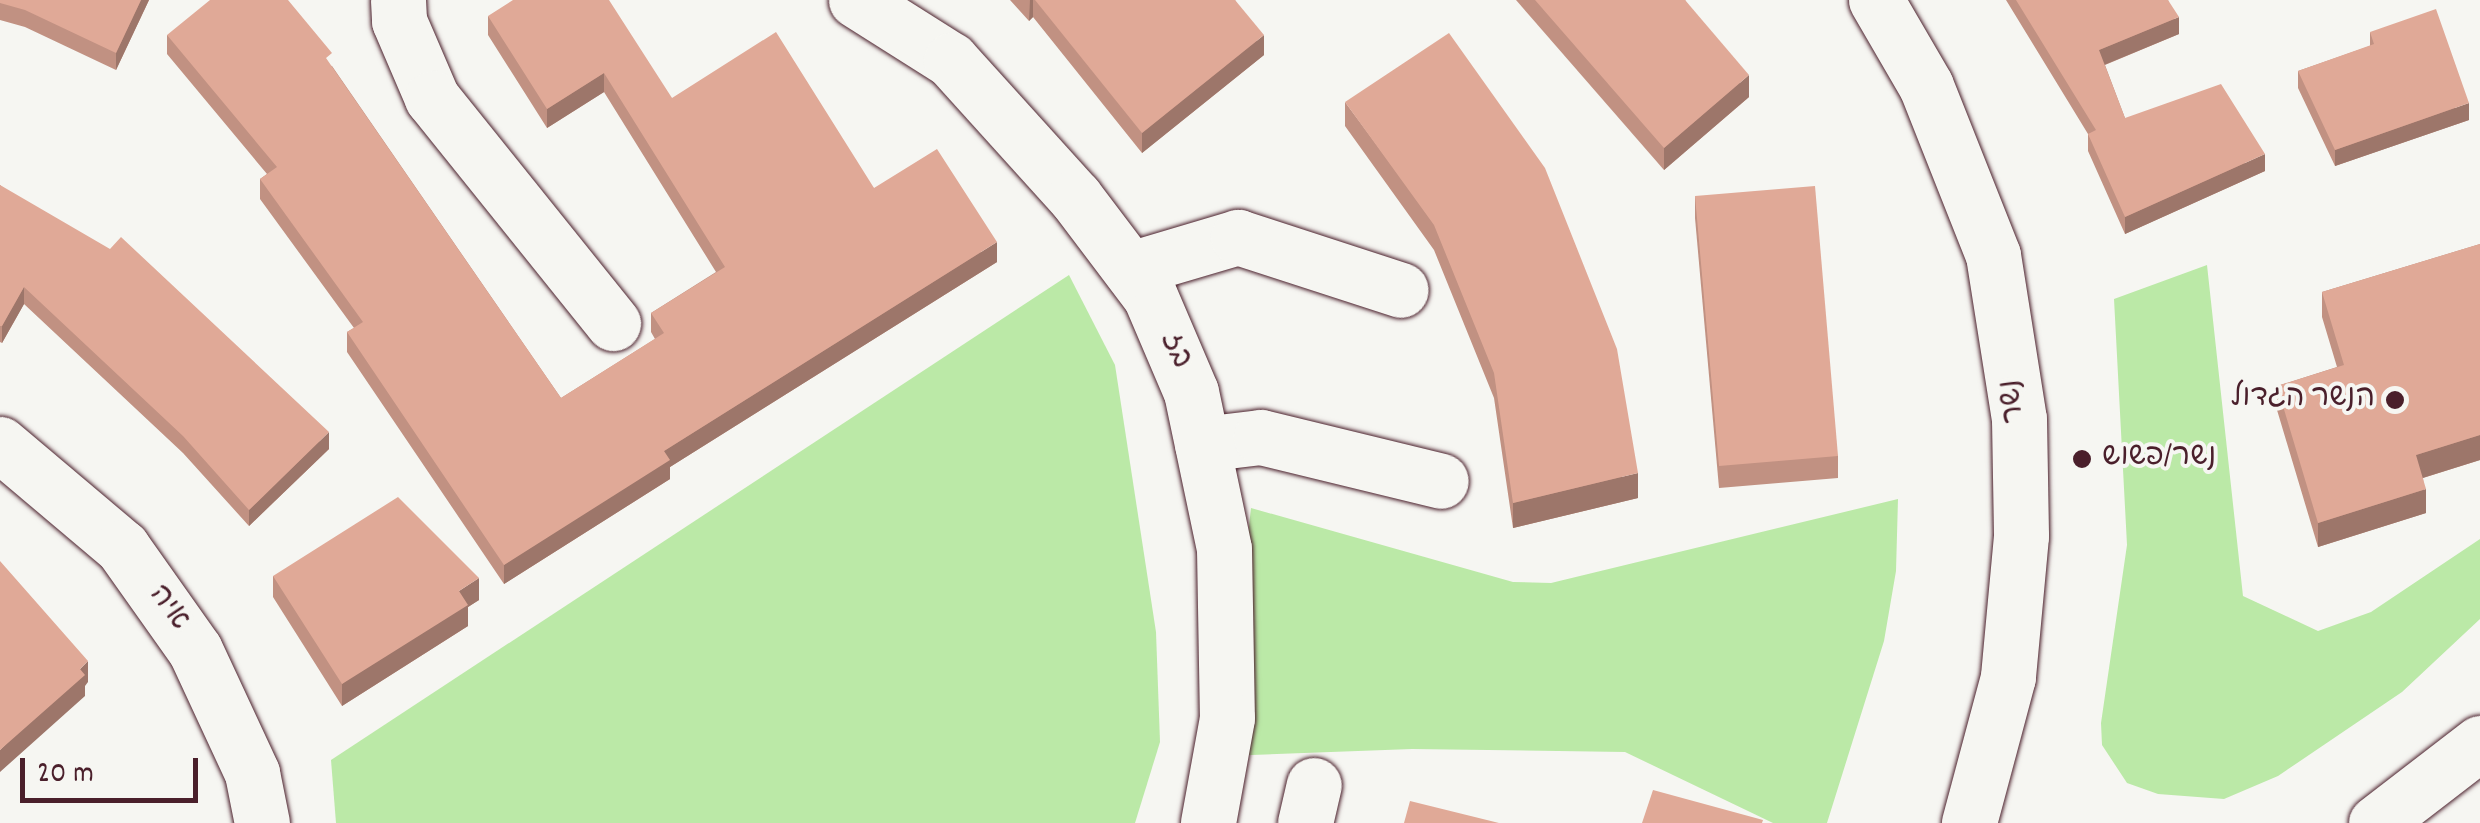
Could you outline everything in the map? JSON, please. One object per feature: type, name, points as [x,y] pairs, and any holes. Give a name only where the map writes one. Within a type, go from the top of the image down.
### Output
[{"type":"street","points":[[398,0],[400,21],[432,98],[613,323]]},
{"type":"street","name":"בז","points":[[856,0],[951,60],[1075,196],[1150,296],[1191,392],[1224,549],[1227,718],[1208,823]]},
{"type":"street","name":"נשר","points":[[1876,0],[1926,86],[1993,255],[2019,419],[2021,536],[2008,677],[1968,823]]},
{"type":"street","points":[[1130,269],[1238,237],[1402,290]]},
{"type":"street","points":[[1202,444],[1261,437],[1441,481]]},
{"type":"street","name":"איה","points":[[0,444],[122,547],[195,650],[252,773],[262,823]]},
{"type":"street","points":[[2376,823],[2480,743]]},
{"type":"green space","points":[[2207,265],[2243,596],[2318,631],[2371,612],[2480,539],[2480,619],[2402,692],[2278,776],[2224,799],[2158,794],[2127,783],[2102,745],[2101,723],[2127,545],[2114,299]]},
{"type":"green space","points":[[1069,275],[1115,365],[1156,632],[1160,742],[1135,823],[336,823],[331,760]]},
{"type":"green space","points":[[1898,499],[1896,571],[1884,641],[1827,823],[1773,823],[1625,752],[1412,749],[1224,756],[1251,508],[1513,582],[1551,583]]},
{"type":"building","points":[[0,0],[141,0],[116,53]]},
{"type":"building","points":[[210,0],[288,0],[332,53],[326,58],[561,398],[664,333],[651,313],[725,267],[604,73],[547,109],[488,16],[513,0],[609,0],[672,98],[776,32],[874,188],[937,149],[997,242],[664,451],[670,460],[504,565],[347,332],[363,322],[260,179],[277,167],[167,35]]},
{"type":"building","points":[[1035,0],[1235,0],[1264,35],[1142,133]]},
{"type":"building","points":[[1535,0],[1685,0],[1749,75],[1664,148]]},
{"type":"building","points":[[2016,0],[2168,0],[2179,17],[2099,50],[2125,118],[2221,84],[2265,154],[2125,217],[2088,134],[2096,130]]},
{"type":"building","points":[[2436,9],[2469,103],[2335,150],[2298,71],[2374,44],[2370,32]]},
{"type":"building","points":[[1449,33],[1545,168],[1617,349],[1638,473],[1513,503],[1494,373],[1434,225],[1345,102]]},
{"type":"building","points":[[0,185],[110,249],[121,237],[329,432],[249,510],[183,436],[24,287],[0,326]]},
{"type":"building","points":[[1815,186],[1838,456],[1719,466],[1695,196]]},
{"type":"building","name":"הנשר הגדול","points":[[2480,244],[2480,435],[2416,455],[2426,489],[2318,523],[2277,386],[2344,365],[2322,292]]},
{"type":"building","points":[[398,497],[479,578],[459,591],[468,605],[342,684],[273,576]]},
{"type":"building","points":[[0,561],[88,661],[80,669],[85,675],[0,750]]},
{"type":"building","points":[[1653,790],[1763,820],[1642,823]]},
{"type":"building","points":[[1410,801],[1499,823],[1404,823]]},
{"type":"place","name":"הנשר הגדול","points":[[2395,400]]},
{"type":"place","name":"נשר/פשוש","points":[[2082,459]]}]
